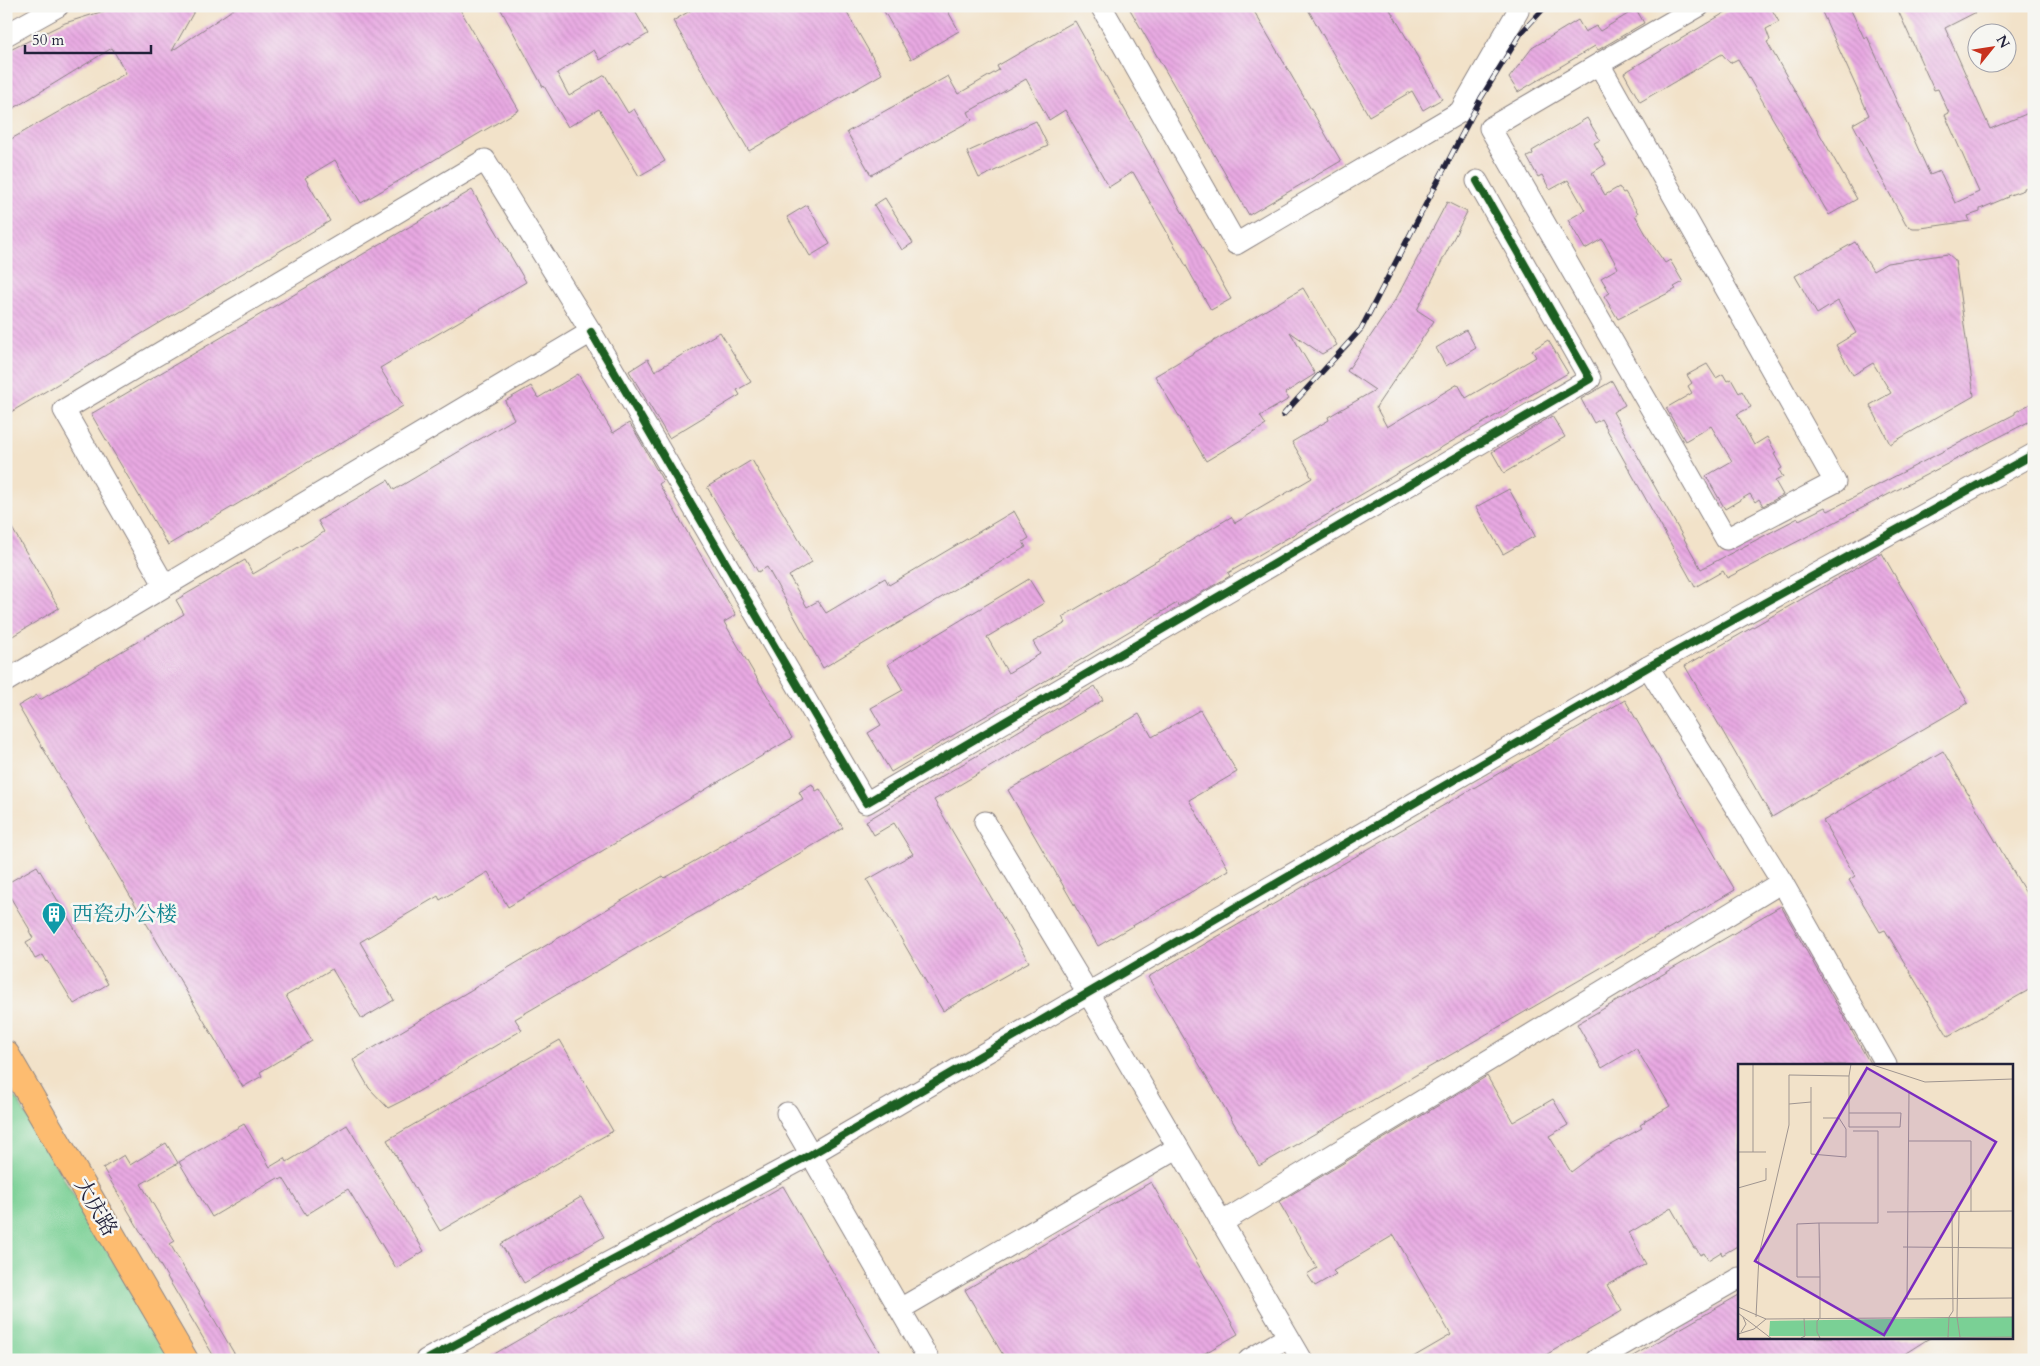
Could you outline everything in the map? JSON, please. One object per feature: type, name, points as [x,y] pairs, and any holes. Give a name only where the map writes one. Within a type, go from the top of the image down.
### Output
[{"type":"main road","name":"大庆路","points":[[6,1054],[185,1360]]},
{"type":"street","points":[[6,35],[58,6]]},
{"type":"street","points":[[1101,6],[1236,244],[1460,112],[1518,11],[1516,6]]},
{"type":"street","points":[[1599,64],[1834,482],[1726,539],[1490,128],[1599,64],[1699,6]]},
{"type":"street","points":[[166,586],[64,410],[484,160],[591,332],[866,803],[1590,379],[1477,181]]},
{"type":"street","points":[[6,681],[591,332]]},
{"type":"street","points":[[426,1360],[810,1155],[1648,667],[2034,454]]},
{"type":"street","points":[[1648,667],[1782,882],[1885,1064]]},
{"type":"street","points":[[984,822],[1088,993],[1302,1360]]},
{"type":"street","points":[[1221,1223],[1782,882]]},
{"type":"street","points":[[787,1112],[929,1360]]},
{"type":"street","points":[[900,1309],[1177,1148]]},
{"type":"street","points":[[1596,1360],[1738,1279]]},
{"type":"street","points":[[1249,1360],[1288,1338]]},
{"type":"green space","points":[[6,1081],[172,1360],[6,1360]]},
{"type":"building","points":[[120,6],[197,6],[172,51],[238,6],[458,6],[519,110],[361,203],[335,160],[305,178],[330,221],[6,415],[6,142],[126,73],[112,48],[6,113],[6,52],[65,23]]},
{"type":"building","points":[[499,6],[632,6],[648,34],[629,45],[628,43],[600,60],[594,50],[557,73],[569,96],[605,75],[628,113],[634,109],[665,161],[639,176],[599,109],[568,127],[543,87]]},
{"type":"building","points":[[698,6],[843,6],[882,74],[749,151],[673,21]]},
{"type":"building","points":[[881,6],[945,6],[959,31],[911,59]]},
{"type":"building","points":[[1128,6],[1251,6],[1341,161],[1249,215]]},
{"type":"building","points":[[1306,6],[1388,6],[1442,99],[1423,110],[1412,91],[1369,116]]},
{"type":"building","points":[[1736,6],[1770,6],[1779,22],[1766,29],[1770,40],[1767,42],[1857,199],[1829,215],[1738,59],[1730,63],[1722,54],[1640,102],[1624,73]]},
{"type":"building","points":[[1829,6],[1849,6],[1864,38],[1867,36],[1930,175],[1940,171],[1955,203],[1979,192],[1945,115],[1949,113],[1938,89],[1934,90],[1896,6],[1988,6],[1945,28],[1990,129],[2031,112],[2034,119],[2034,186],[2024,188],[2024,190],[1980,209],[1980,212],[1968,216],[1970,221],[1921,228],[1913,228],[1906,225],[1853,124],[1869,115],[1821,10]]},
{"type":"building","points":[[1636,9],[1644,23],[1598,50],[1595,46],[1518,92],[1509,78],[1532,48],[1578,20],[1585,32],[1596,26],[1600,31]]},
{"type":"building","points":[[1075,21],[1231,299],[1211,310],[1133,172],[1109,187],[1065,110],[1049,120],[1026,79],[968,112],[972,120],[871,175],[847,132],[948,76],[958,94],[999,70],[997,66]]},
{"type":"building","points":[[1587,118],[1600,140],[1594,143],[1606,164],[1592,173],[1605,195],[1619,187],[1623,193],[1625,192],[1638,213],[1635,215],[1651,243],[1665,263],[1670,260],[1683,282],[1674,287],[1676,289],[1618,319],[1604,296],[1610,293],[1601,278],[1618,268],[1602,239],[1585,249],[1568,220],[1585,210],[1568,180],[1550,190],[1542,175],[1538,177],[1527,157],[1533,154],[1532,151]]},
{"type":"building","points":[[1036,121],[1048,146],[979,178],[967,152]]},
{"type":"building","points":[[472,190],[526,282],[380,368],[403,406],[168,545],[91,414]]},
{"type":"building","points":[[885,198],[913,243],[902,250],[874,205]]},
{"type":"building","points":[[1447,202],[1467,212],[1417,310],[1434,321],[1376,407],[1387,427],[1458,384],[1466,398],[1536,357],[1532,350],[1548,340],[1568,373],[1228,573],[1230,576],[1178,606],[1177,603],[891,772],[868,733],[881,725],[871,708],[903,690],[888,664],[1029,579],[1044,603],[987,637],[1008,673],[1040,654],[1033,642],[1066,623],[1062,617],[1231,517],[1235,523],[1312,478],[1292,442],[1329,420],[1328,417],[1375,390],[1347,371],[1397,297]]},
{"type":"building","points":[[807,205],[830,244],[810,256],[787,217]]},
{"type":"building","points":[[1855,242],[1873,271],[1887,263],[1948,254],[1955,260],[1974,396],[1890,444],[1870,405],[1891,393],[1873,363],[1853,375],[1836,345],[1856,333],[1838,301],[1817,314],[1795,276]]},
{"type":"building","points":[[1303,288],[1337,345],[1322,354],[1290,332],[1315,374],[1285,393],[1289,399],[1260,416],[1266,425],[1206,461],[1155,376]]},
{"type":"building","points":[[1466,330],[1476,348],[1446,366],[1436,348]]},
{"type":"building","points":[[720,332],[751,382],[737,390],[740,395],[669,438],[629,371],[648,359],[655,371]]},
{"type":"building","points":[[1707,364],[1716,378],[1723,374],[1727,381],[1731,379],[1739,393],[1742,391],[1751,407],[1737,414],[1754,445],[1767,437],[1782,468],[1779,470],[1783,477],[1775,481],[1783,495],[1763,506],[1759,499],[1755,502],[1750,494],[1725,509],[1706,476],[1732,461],[1711,426],[1685,441],[1666,408],[1692,393],[1688,386],[1692,383],[1687,375]]},
{"type":"building","points":[[578,374],[613,433],[629,423],[634,430],[663,481],[659,484],[736,615],[724,622],[792,738],[508,907],[488,872],[440,900],[438,896],[360,942],[394,1000],[362,1019],[332,969],[286,996],[312,1041],[260,1072],[262,1076],[243,1087],[18,706],[37,695],[40,700],[184,614],[176,600],[245,560],[253,574],[324,532],[318,521],[388,480],[394,490],[514,419],[505,401],[531,386],[538,398]]},
{"type":"building","points":[[1612,381],[1625,405],[1613,412],[1701,569],[1798,518],[1799,520],[1825,507],[1828,511],[2015,414],[2015,412],[2034,402],[2034,419],[1727,578],[1723,571],[1695,587],[1601,419],[1594,423],[1581,399]]},
{"type":"building","points":[[1552,416],[1565,437],[1504,473],[1492,452]]},
{"type":"building","points":[[752,460],[812,562],[789,576],[807,607],[818,601],[826,613],[885,578],[889,585],[1014,511],[1029,538],[1023,542],[1026,547],[823,668],[767,567],[758,572],[707,487]]},
{"type":"building","points":[[1509,489],[1535,536],[1503,554],[1476,507]]},
{"type":"building","points":[[6,518],[59,608],[6,640]]},
{"type":"building","points":[[1882,553],[1968,703],[1772,817],[1685,666]]},
{"type":"building","points":[[1095,686],[1103,700],[934,800],[1029,962],[943,1011],[867,880],[913,854],[894,823],[874,835],[866,821]]},
{"type":"building","points":[[1625,700],[1735,890],[1259,1166],[1148,977]]},
{"type":"building","points":[[1200,710],[1237,772],[1189,800],[1229,870],[1098,946],[1008,790],[1139,714],[1152,737]]},
{"type":"building","points":[[1943,751],[2034,907],[2034,987],[1948,1036],[1885,930],[1880,932],[1849,880],[1855,876],[1823,821]]},
{"type":"building","points":[[812,784],[816,791],[820,789],[843,828],[515,1019],[522,1030],[404,1100],[388,1108],[369,1088],[353,1060],[663,876],[665,878],[803,799],[799,792]]},
{"type":"building","name":"西瓷办公楼","points":[[37,866],[108,984],[74,1004],[43,955],[35,959],[26,942],[33,938],[30,930],[6,890],[6,884]]},
{"type":"building","points":[[1781,906],[1870,1064],[1738,1064],[1738,1246],[1722,1255],[1721,1252],[1708,1260],[1704,1253],[1700,1255],[1696,1248],[1694,1248],[1671,1208],[1629,1233],[1646,1264],[1607,1285],[1622,1311],[1537,1360],[1408,1360],[1451,1335],[1394,1235],[1333,1271],[1336,1274],[1315,1286],[1307,1274],[1317,1268],[1279,1202],[1487,1076],[1513,1122],[1553,1099],[1568,1125],[1549,1136],[1571,1172],[1595,1154],[1642,1128],[1640,1125],[1644,1121],[1670,1106],[1636,1048],[1602,1068],[1577,1024]]},
{"type":"building","points":[[560,1040],[613,1131],[440,1231],[387,1140]]},
{"type":"building","points":[[244,1124],[270,1167],[285,1158],[287,1162],[347,1125],[424,1251],[396,1268],[348,1189],[306,1215],[283,1178],[280,1180],[278,1178],[212,1217],[179,1162]]},
{"type":"building","points":[[166,1143],[178,1163],[141,1184],[175,1241],[170,1244],[238,1360],[216,1360],[103,1168],[124,1155],[130,1165]]},
{"type":"building","points":[[1151,1182],[1238,1334],[1193,1360],[1006,1360],[965,1290]]},
{"type":"building","points":[[783,1186],[884,1360],[484,1360],[774,1191]]},
{"type":"building","points":[[581,1197],[604,1237],[524,1283],[501,1244]]},
{"type":"building","points":[[1738,1296],[1738,1338],[1929,1338],[1895,1360],[1626,1360]]},
{"type":"railway","points":[[1283,415],[1361,329],[1481,98],[1521,33],[1546,6]]},
{"type":"cycle path","points":[[591,332],[866,803],[1590,379],[1477,181]]},
{"type":"cycle path","points":[[426,1360],[810,1155],[1648,667],[2034,454]]},
{"type":"place","name":"西瓷办公楼","points":[[54,935]]}]
